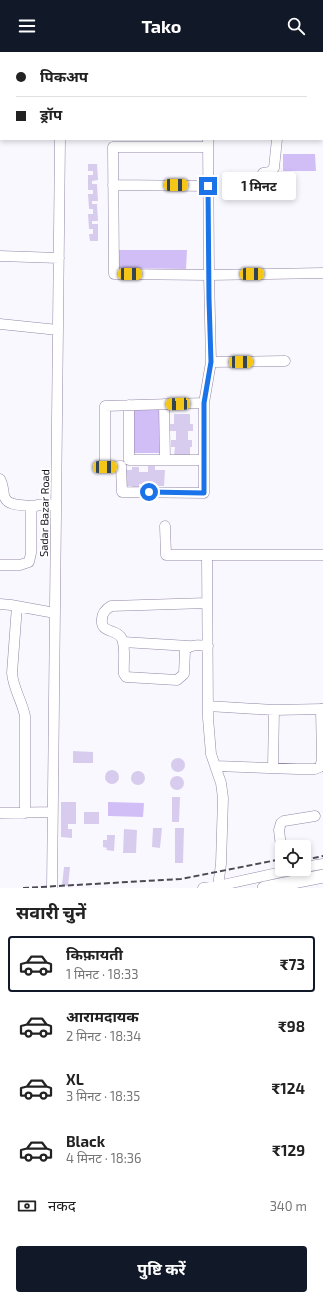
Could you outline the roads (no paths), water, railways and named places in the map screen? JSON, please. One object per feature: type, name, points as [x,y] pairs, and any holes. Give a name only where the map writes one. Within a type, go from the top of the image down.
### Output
[{"type":"main road","points":[[264,888],[323,876]]},
{"type":"street","name":"Sadar Bazar Road","points":[[52,888],[60,140]]},
{"type":"street","points":[[263,173],[270,172],[274,168],[277,140]]},
{"type":"street","points":[[129,405],[122,492],[204,493],[204,403],[211,362],[209,275],[208,143],[112,147],[114,274],[209,275],[323,273]]},
{"type":"street","points":[[113,185],[208,186]]},
{"type":"street","points":[[0,256],[59,258]]},
{"type":"street","points":[[0,324],[58,330]]},
{"type":"street","points":[[211,362],[285,361]]},
{"type":"street","points":[[204,403],[105,406],[105,467],[125,463],[165,460],[204,460]]},
{"type":"street","points":[[164,404],[165,460]]},
{"type":"street","points":[[0,479],[5,499],[12,504],[34,506],[56,505]]},
{"type":"street","points":[[0,565],[20,565],[29,562],[31,553],[30,512],[34,506]]},
{"type":"street","points":[[165,526],[166,555],[323,554]]},
{"type":"street","points":[[208,555],[208,706],[211,754],[221,783],[223,798],[221,864],[218,886]]},
{"type":"street","points":[[189,646],[185,650],[184,674],[177,680],[126,677],[124,674],[123,642],[119,634],[108,630],[102,625],[103,613],[111,606],[207,603]]},
{"type":"street","points":[[0,604],[55,613]]},
{"type":"street","points":[[17,606],[12,673],[13,681],[24,707],[25,716],[24,812]]},
{"type":"street","points":[[123,642],[208,646]]},
{"type":"street","points":[[208,706],[274,710],[322,709],[322,760],[320,767],[315,769],[216,766]]},
{"type":"street","points":[[273,768],[274,710]]},
{"type":"street","points":[[0,813],[53,812]]},
{"type":"street","points":[[280,840],[280,823],[314,816]]},
{"type":"street","points":[[311,866],[323,864]]},
{"type":"street","points":[[203,888],[218,886],[275,872]]},
{"type":"railway","points":[[311,859],[323,856]]},
{"type":"railway","points":[[23,888],[181,879],[275,860]]}]
